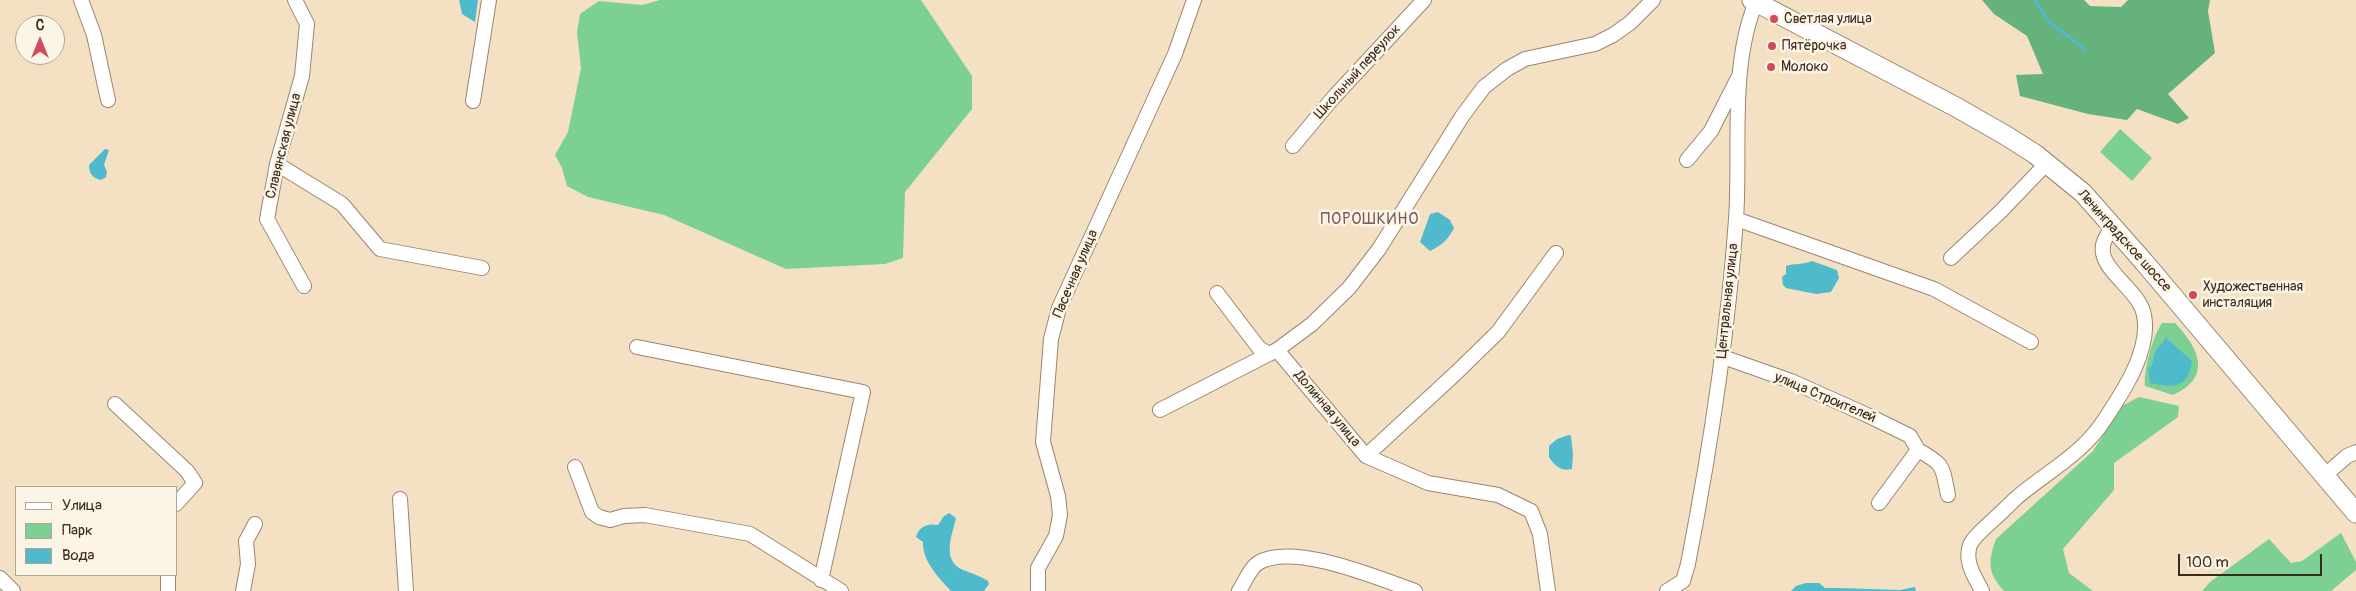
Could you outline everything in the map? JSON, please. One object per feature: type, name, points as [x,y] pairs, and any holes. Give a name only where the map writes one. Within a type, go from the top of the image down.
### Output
[{"type":"main road","name":"Ленинградское шоссе","points":[[1754,1],[1956,107],[2005,135],[2047,163],[2083,193],[2114,227],[2356,514]]},
{"type":"street","points":[[81,0],[94,35],[108,100]]},
{"type":"street","name":"Славянская улица","points":[[295,0],[307,24],[302,76],[277,164],[267,219],[304,286]]},
{"type":"street","points":[[473,101],[489,0]]},
{"type":"street","name":"Пасечная улица","points":[[1038,591],[1038,568],[1056,536],[1060,515],[1058,496],[1043,442],[1050,339],[1059,308],[1130,148],[1175,54],[1194,0]]},
{"type":"street","name":"Школьный переулок","points":[[1292,146],[1333,98],[1424,0]]},
{"type":"street","points":[[1160,410],[1273,352],[1312,324],[1349,288],[1379,249],[1462,115],[1484,87],[1507,69],[1525,59],[1595,44],[1613,35],[1630,23],[1654,0]]},
{"type":"street","name":"Центральная улица","points":[[1668,591],[1683,581],[1688,564],[1723,357],[1736,218],[1740,74],[1748,21],[1754,1]]},
{"type":"street","points":[[1688,160],[1711,131],[1740,74]]},
{"type":"street","points":[[1951,258],[2001,211],[2047,163]]},
{"type":"street","points":[[277,164],[342,204],[380,249],[482,268]]},
{"type":"street","points":[[1736,218],[1934,289],[2031,342]]},
{"type":"street","points":[[1982,591],[1968,563],[1970,545],[2016,498],[2072,458],[2096,434],[2136,367],[2145,330],[2145,316],[2142,305],[2106,262],[2102,253],[2102,244],[2105,236],[2114,227]]},
{"type":"street","points":[[1366,456],[1498,332],[1556,253]]},
{"type":"street","name":"Долинная улица","points":[[1217,292],[1259,348],[1273,352],[1366,456],[1428,483],[1498,495],[1531,511],[1540,534],[1548,591]]},
{"type":"street","points":[[637,347],[863,392],[822,580]]},
{"type":"street","name":"улица Строителей","points":[[1723,357],[1791,381],[1910,436],[1918,450],[1938,461],[1943,470],[1948,495]]},
{"type":"street","points":[[115,404],[187,470],[195,482],[178,502]]},
{"type":"street","points":[[1879,503],[1918,450]]},
{"type":"street","points":[[2324,477],[2347,456],[2356,452]]},
{"type":"street","points":[[575,467],[592,512],[599,517],[610,520],[624,516],[645,515],[750,534],[841,591]]},
{"type":"street","points":[[400,499],[406,591]]},
{"type":"street","points":[[243,591],[248,564],[246,540],[255,524]]},
{"type":"street","points":[[1239,591],[1257,563],[1282,555],[1334,564],[1415,591]]},
{"type":"street","points":[[168,576],[168,591]]},
{"type":"street","points":[[0,578],[13,591]]},
{"type":"green space","points":[[660,0],[921,0],[972,76],[972,109],[905,192],[903,258],[885,264],[786,269],[664,215],[588,197],[567,186],[562,168],[555,155],[568,132],[581,68],[577,32],[580,14],[599,1],[642,5]]},
{"type":"green space","points":[[1982,0],[2084,0],[2090,6],[2121,7],[2128,0],[2210,0],[2208,11],[2215,53],[2168,94],[2189,118],[2178,124],[2137,109],[2127,120],[2088,114],[2020,96],[2016,75],[2043,74],[2027,36],[1994,14]]},
{"type":"green space","points":[[2120,129],[2152,158],[2132,181],[2100,152]]},
{"type":"green space","points":[[2162,323],[2175,323],[2190,342],[2198,362],[2198,371],[2194,380],[2186,388],[2173,395],[2145,386],[2149,354]]},
{"type":"green space","points":[[2139,397],[2179,406],[2178,417],[2114,463],[2114,490],[2063,549],[2069,573],[2093,591],[2004,591],[1994,578],[1991,566],[1991,554],[1996,539],[2093,451],[2122,406]]},
{"type":"green space","points":[[2341,533],[2356,562],[2356,570],[2331,591],[2202,591],[2210,582],[2269,539],[2291,563],[2302,561]]},
{"type":"water","points":[[459,0],[478,0],[475,22],[462,14]]},
{"type":"water","points":[[105,149],[109,150],[104,165],[107,172],[106,177],[101,180],[92,175],[89,165]]},
{"type":"water","points":[[1438,212],[1450,220],[1454,228],[1444,242],[1430,251],[1420,242],[1430,214]]},
{"type":"water","points":[[1812,261],[1837,270],[1839,278],[1831,292],[1816,294],[1786,288],[1783,285],[1782,277],[1786,274],[1786,266]]},
{"type":"water","points":[[2165,337],[2192,361],[2187,377],[2183,382],[2172,386],[2150,383],[2148,370],[2156,351]]},
{"type":"water","points":[[1571,436],[1573,454],[1572,469],[1564,470],[1549,457],[1549,446],[1557,439]]},
{"type":"water","points":[[949,513],[956,518],[950,547],[952,560],[956,566],[988,581],[989,584],[984,591],[951,591],[932,569],[925,556],[923,542],[916,537],[919,530],[927,525],[938,525],[944,516]]},
{"type":"water","points":[[1806,583],[1819,583],[1825,588],[1900,590],[1915,587],[1916,591],[1791,591],[1796,586]]},
{"type":"waterway","points":[[2035,0],[2048,21],[2085,49]]},
{"type":"place","name":"Светлая улица","points":[[1774,19]]},
{"type":"place","name":"Пятёрочка","points":[[1772,46]]},
{"type":"place","name":"Молоко","points":[[1771,67]]},
{"type":"place","name":"Художественная инсталяция","points":[[2193,295]]},
{"type":"district","name":"ПОРОШКИНО","points":[[1370,220]]}]
